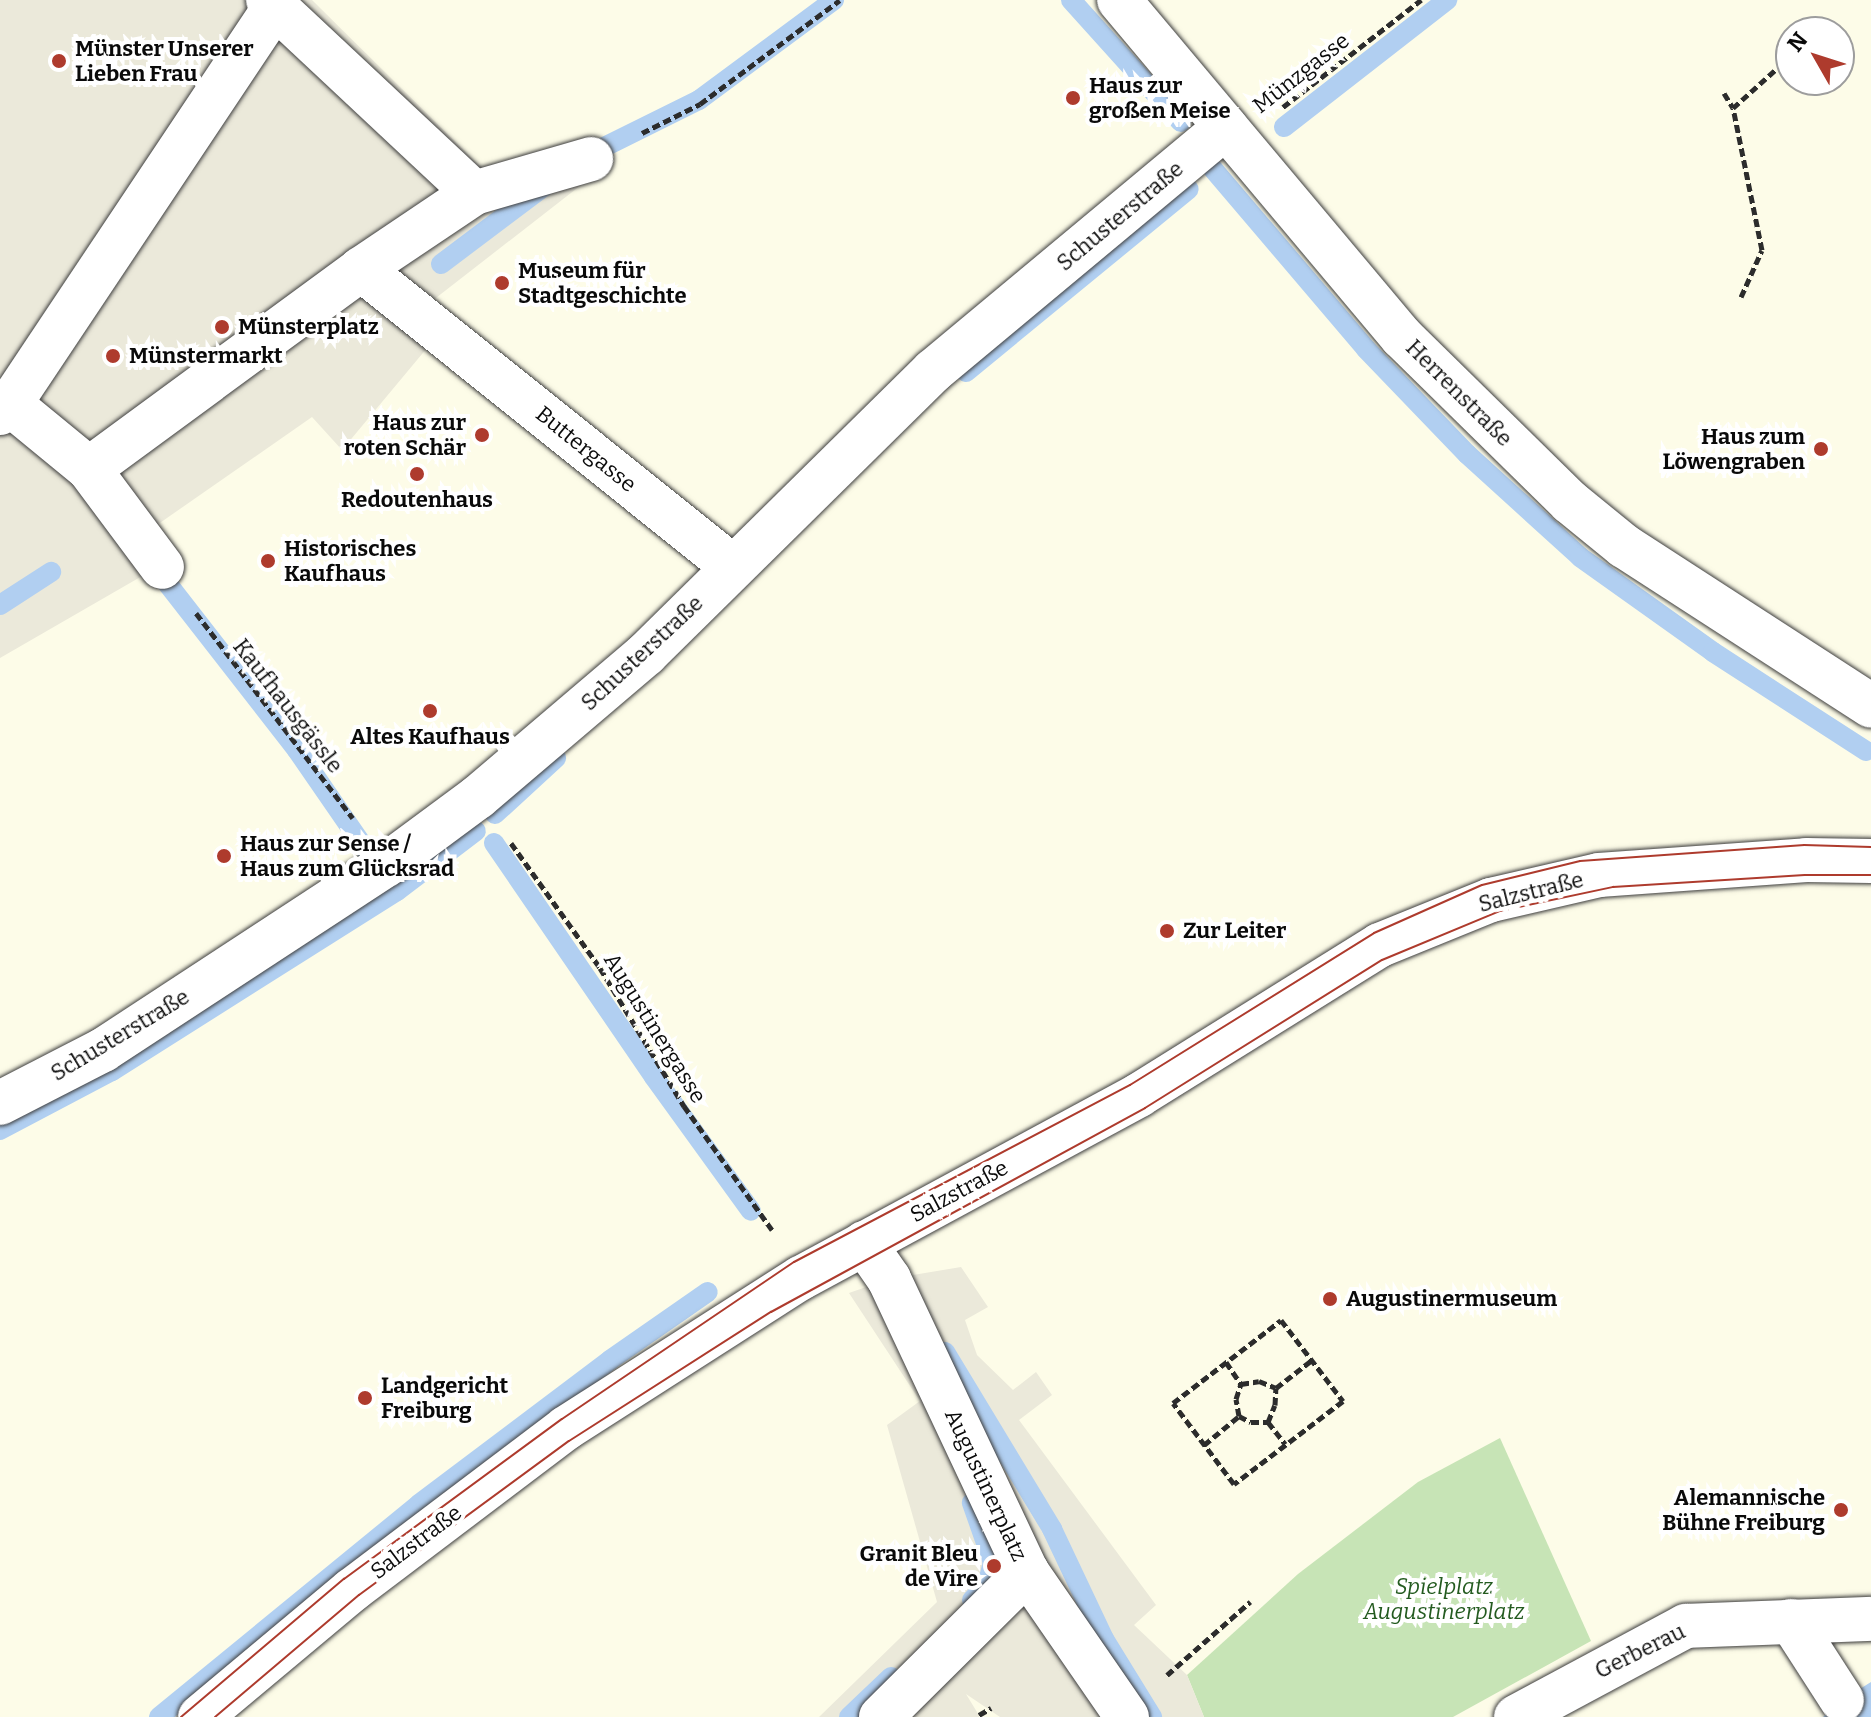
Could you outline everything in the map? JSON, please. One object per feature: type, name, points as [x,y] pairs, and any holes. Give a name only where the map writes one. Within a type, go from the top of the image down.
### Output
[{"type":"street","name":"Herrenstraße","points":[[1119,0],[1402,337],[1570,502],[1624,546],[1871,706]]},
{"type":"street","points":[[162,567],[89,469],[5,408],[271,3],[474,193]]},
{"type":"street","name":"Schusterstraße","points":[[0,1103],[103,1050],[386,865],[478,797],[646,654],[933,371],[1232,134]]},
{"type":"street","points":[[89,469],[361,269],[474,193],[591,159]]},
{"type":"street","name":"Buttergasse","points":[[361,269],[732,566]]},
{"type":"street","name":"Salzstraße","points":[[200,1717],[352,1590],[566,1428],[801,1278],[1139,1095],[1380,945],[1477,905],[1599,875],[1806,860],[1871,861]]},
{"type":"street","name":"Augustinerplatz","points":[[864,1243],[889,1279],[1027,1572],[1127,1717]]},
{"type":"street","points":[[881,1717],[1027,1572]]},
{"type":"street","name":"Gerberau","points":[[1516,1717],[1686,1626],[1871,1619]]},
{"type":"street","points":[[1791,1621],[1842,1700]]},
{"type":"path","points":[[591,159],[700,104],[840,0]]},
{"type":"path","name":"Münzgasse","points":[[1232,134],[1421,0]]},
{"type":"path","points":[[1733,108],[1775,70]]},
{"type":"path","points":[[1724,93],[1733,108],[1762,250],[1741,297]]},
{"type":"path","name":"Kaufhausgässle","points":[[162,567],[264,704],[302,747],[386,865]]},
{"type":"path","name":"Augustinergasse","points":[[478,797],[600,968],[684,1106],[794,1262],[801,1278]]},
{"type":"path","points":[[1281,1320],[1343,1401],[1234,1484],[1173,1403],[1226,1362],[1281,1320]]},
{"type":"path","points":[[1268,1422],[1275,1405],[1276,1388],[1312,1360]]},
{"type":"path","points":[[1226,1362],[1241,1384]]},
{"type":"path","points":[[1241,1384],[1259,1381],[1276,1388]]},
{"type":"path","points":[[1239,1416],[1236,1399],[1241,1384]]},
{"type":"path","points":[[1204,1445],[1239,1416]]},
{"type":"path","points":[[1239,1416],[1251,1422],[1268,1422]]},
{"type":"path","points":[[1268,1422],[1285,1444]]},
{"type":"path","points":[[1188,1656],[1250,1602]]},
{"type":"path","points":[[979,1715],[991,1708]]},
{"type":"green space","name":"Spielplatz Augustinerplatz","points":[[1500,1438],[1591,1641],[1453,1717],[1204,1717],[1187,1675],[1298,1574],[1418,1482]]},
{"type":"shaded area","name":"Münsterplatz","points":[[0,0],[312,0],[486,172],[603,168],[432,301],[427,348],[342,450],[312,417],[144,534],[156,568],[0,658]]},
{"type":"shaded area","points":[[961,1267],[988,1307],[965,1320],[977,1355],[1013,1390],[1036,1372],[1052,1395],[1019,1420],[1156,1605],[1134,1625],[1187,1675],[1204,1717],[1000,1717],[966,1694],[980,1717],[819,1717],[937,1602],[887,1425],[920,1401],[849,1293],[889,1279]]},
{"type":"water","points":[[1871,1682],[1871,1717],[1823,1717],[1842,1700]]},
{"type":"waterway","points":[[584,157],[699,100],[834,0]]},
{"type":"waterway","points":[[1071,0],[1181,122]]},
{"type":"waterway","points":[[1284,127],[1447,0]]},
{"type":"waterway","points":[[1213,169],[1366,349],[1467,454],[1580,557],[1713,652],[1866,751]]},
{"type":"waterway","points":[[441,264],[546,185]]},
{"type":"waterway","points":[[966,372],[1189,189]]},
{"type":"waterway","points":[[153,565],[297,750],[366,850]]},
{"type":"waterway","points":[[0,605],[51,572]]},
{"type":"waterway","points":[[495,814],[556,758]]},
{"type":"waterway","points":[[0,1130],[112,1071],[397,891],[476,831]]},
{"type":"waterway","points":[[494,843],[654,1077],[751,1211]]},
{"type":"waterway","points":[[159,1717],[419,1504],[610,1360],[708,1292]]},
{"type":"waterway","points":[[945,1352],[1052,1529],[1104,1639],[1152,1717]]},
{"type":"waterway","points":[[972,1503],[993,1563],[987,1585],[972,1600]]},
{"type":"waterway","points":[[849,1717],[891,1677]]},
{"type":"tram line","points":[[181,1717],[344,1579],[562,1419],[794,1262],[1130,1085],[1374,933],[1482,885],[1580,861],[1804,845],[1871,847]]},
{"type":"tram line","points":[[215,1717],[359,1595],[569,1441],[771,1312],[1145,1108],[1382,960],[1500,911],[1613,887],[1805,875],[1871,875]]},
{"type":"place","name":"Münster Unserer Lieben Frau","points":[[59,61]]},
{"type":"place","name":"Haus zur großen Meise","points":[[1073,98]]},
{"type":"place","name":"Museum für Stadtgeschichte","points":[[502,283]]},
{"type":"place","name":"Münsterplatz","points":[[222,327]]},
{"type":"place","name":"Münstermarkt","points":[[113,356]]},
{"type":"place","name":"Haus zur roten Schär","points":[[482,435]]},
{"type":"place","name":"Haus zum Löwengraben","points":[[1821,449]]},
{"type":"place","name":"Redoutenhaus","points":[[417,474]]},
{"type":"place","name":"Historisches Kaufhaus","points":[[268,561]]},
{"type":"place","name":"Altes Kaufhaus","points":[[430,711]]},
{"type":"place","name":"Haus zur Sense / Haus zum Glücksrad","points":[[224,856]]},
{"type":"place","name":"Zur Leiter","points":[[1167,931]]},
{"type":"place","name":"Augustinermuseum","points":[[1330,1299]]},
{"type":"place","name":"Landgericht Freiburg","points":[[365,1398]]},
{"type":"place","name":"Alemannische Bühne Freiburg","points":[[1841,1510]]},
{"type":"place","name":"Granit Bleu de Vire","points":[[994,1566]]}]
